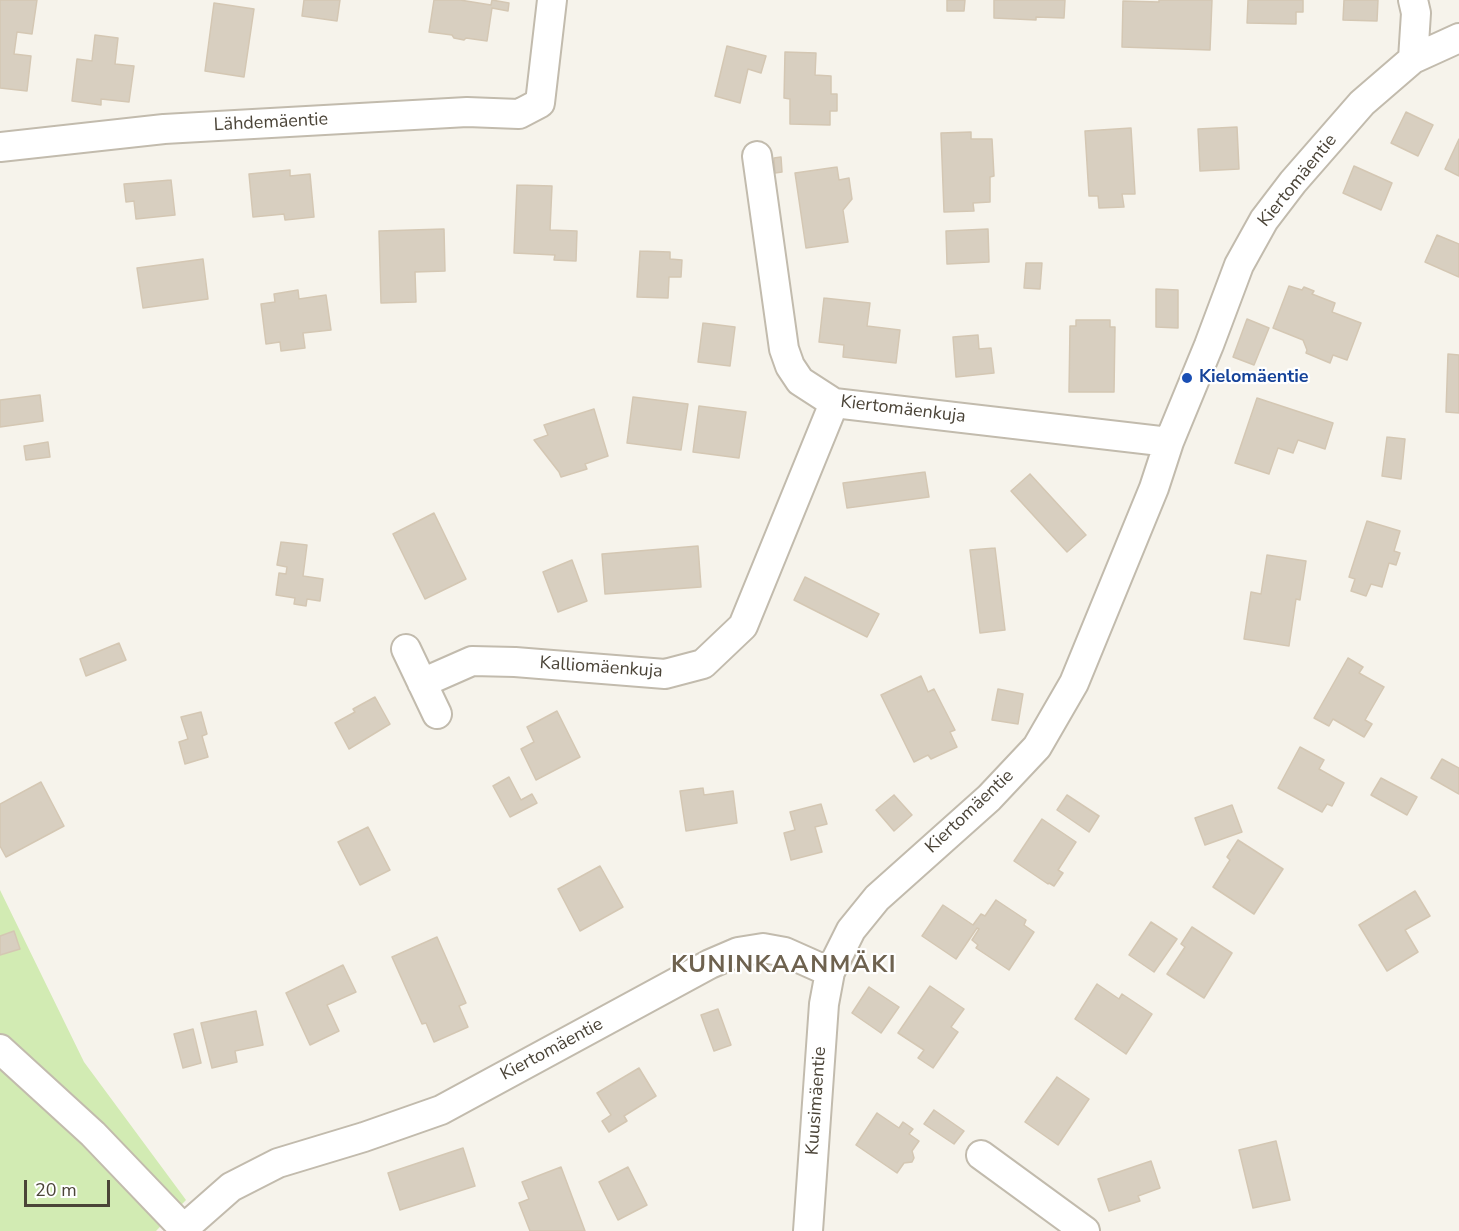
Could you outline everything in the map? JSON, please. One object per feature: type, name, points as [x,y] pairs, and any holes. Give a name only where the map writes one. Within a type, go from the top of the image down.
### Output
[{"type":"street","name":"Lähdemäentie","points":[[0,147],[164,129],[467,112],[519,114],[540,103],[552,0]]},
{"type":"street","points":[[1413,0],[1416,13],[1413,59]]},
{"type":"street","name":"Kiertomäentie","points":[[183,1230],[231,1187],[278,1163],[364,1137],[441,1110],[710,964],[738,952],[763,948],[785,952],[830,972],[851,930],[877,898],[989,798],[1038,747],[1074,683],[1096,632],[1154,488],[1168,442],[1209,345],[1239,265],[1264,220],[1293,182],[1362,103],[1413,59],[1459,38]]},
{"type":"street","name":"Kiertomäenkuja","points":[[757,156],[784,349],[790,366],[801,381],[834,402],[1168,442]]},
{"type":"street","name":"Kalliomäenkuja","points":[[422,683],[472,661],[515,662],[665,674],[703,664],[743,626],[834,402]]},
{"type":"street","points":[[406,650],[437,714]]},
{"type":"street","name":"Kuusimäentie","points":[[808,1231],[824,1004],[830,972]]},
{"type":"street","points":[[0,1049],[93,1134],[183,1230]]},
{"type":"street","points":[[981,1155],[1085,1231]]},
{"type":"green space","points":[[0,890],[84,1062],[186,1200],[156,1231],[0,1231]]},
{"type":"building","points":[[0,0],[37,0],[32,34],[17,32],[14,54],[31,56],[27,91],[0,88]]},
{"type":"building","points":[[304,0],[340,0],[337,21],[302,16]]},
{"type":"building","points":[[434,0],[460,0],[491,5],[492,0],[509,3],[508,11],[492,8],[487,41],[466,38],[464,40],[454,38],[452,35],[429,32]]},
{"type":"building","points":[[947,0],[965,0],[964,11],[947,11]]},
{"type":"building","points":[[994,0],[1065,0],[1064,18],[1036,17],[1036,20],[994,18]]},
{"type":"building","points":[[1159,0],[1212,0],[1210,50],[1122,47],[1123,1],[1159,2]]},
{"type":"building","points":[[1248,0],[1303,0],[1303,12],[1296,12],[1296,24],[1247,23]]},
{"type":"building","points":[[1344,0],[1378,0],[1377,21],[1343,20]]},
{"type":"building","points":[[214,3],[254,9],[244,77],[205,71]]},
{"type":"building","points":[[95,35],[118,38],[115,64],[134,66],[129,102],[101,99],[101,105],[72,101],[77,59],[92,61]]},
{"type":"building","points":[[727,46],[766,56],[761,73],[748,69],[740,103],[715,96]]},
{"type":"building","points":[[785,52],[816,53],[815,75],[831,76],[831,94],[837,94],[837,111],[830,111],[830,125],[790,124],[790,99],[784,98]]},
{"type":"building","points":[[1406,112],[1433,125],[1418,156],[1391,143]]},
{"type":"building","points":[[1237,127],[1239,169],[1200,171],[1198,129]]},
{"type":"building","points":[[1131,128],[1135,194],[1122,194],[1124,207],[1099,208],[1098,196],[1089,196],[1085,131]]},
{"type":"building","points":[[971,132],[971,139],[992,139],[994,176],[990,177],[990,202],[973,203],[974,211],[944,212],[941,133]]},
{"type":"building","points":[[1459,139],[1459,176],[1445,169]]},
{"type":"building","points":[[781,157],[782,172],[775,173],[774,158]]},
{"type":"building","points":[[1354,166],[1392,183],[1381,210],[1343,193]]},
{"type":"building","points":[[837,167],[839,180],[849,178],[852,199],[843,210],[848,242],[806,248],[795,173]]},
{"type":"building","points":[[290,170],[290,176],[310,174],[314,217],[285,220],[284,214],[253,217],[249,174]]},
{"type":"building","points":[[171,180],[175,215],[136,219],[134,201],[126,202],[124,184]]},
{"type":"building","points":[[517,185],[552,186],[550,230],[577,231],[576,261],[554,260],[555,255],[514,253]]},
{"type":"building","points":[[444,229],[445,271],[415,272],[416,302],[381,303],[379,231]]},
{"type":"building","points":[[988,229],[989,262],[947,264],[946,231]]},
{"type":"building","points":[[1437,235],[1459,244],[1459,277],[1425,262]]},
{"type":"building","points":[[640,251],[670,252],[670,259],[682,260],[681,277],[669,277],[668,298],[637,297]]},
{"type":"building","points":[[203,259],[208,299],[143,308],[137,268]]},
{"type":"building","points":[[1026,263],[1042,263],[1040,289],[1024,288]]},
{"type":"building","points":[[1289,286],[1302,290],[1304,287],[1314,291],[1312,294],[1335,303],[1332,312],[1361,323],[1347,360],[1333,355],[1330,363],[1306,353],[1303,340],[1273,328]]},
{"type":"building","points":[[1156,289],[1178,290],[1178,328],[1156,327]]},
{"type":"building","points":[[298,290],[299,299],[326,295],[331,330],[303,333],[305,348],[281,351],[280,342],[266,344],[261,304],[275,302],[274,294]]},
{"type":"building","points":[[824,298],[870,303],[867,326],[900,330],[896,363],[843,357],[844,345],[819,342]]},
{"type":"building","points":[[1247,319],[1269,328],[1254,365],[1233,357]]},
{"type":"building","points":[[1076,320],[1110,320],[1110,327],[1115,327],[1114,392],[1069,392],[1070,326],[1076,326]]},
{"type":"building","points":[[703,323],[735,327],[730,366],[698,362]]},
{"type":"building","points":[[978,335],[979,349],[991,348],[994,373],[956,377],[953,337]]},
{"type":"building","points":[[1448,354],[1459,355],[1459,413],[1446,412]]},
{"type":"building","points":[[40,395],[43,421],[0,427],[0,400]]},
{"type":"building","points":[[633,397],[688,404],[681,450],[627,443]]},
{"type":"building","points":[[1257,398],[1333,423],[1325,449],[1298,440],[1293,453],[1278,448],[1269,474],[1235,463]]},
{"type":"building","points":[[699,406],[746,412],[739,458],[693,452]]},
{"type":"building","points":[[594,409],[608,456],[585,464],[587,469],[561,477],[534,440],[548,435],[544,425]]},
{"type":"building","points":[[1387,437],[1405,439],[1401,479],[1382,476]]},
{"type":"building","points":[[48,442],[50,457],[26,460],[24,446]]},
{"type":"building","points":[[925,472],[929,497],[847,508],[843,483]]},
{"type":"building","points":[[1030,474],[1086,535],[1067,552],[1011,491]]},
{"type":"building","points":[[434,513],[466,579],[425,599],[393,534]]},
{"type":"building","points":[[1367,521],[1400,531],[1394,551],[1400,553],[1396,565],[1389,563],[1382,587],[1371,584],[1366,596],[1351,591],[1355,579],[1349,577]]},
{"type":"building","points":[[281,542],[307,545],[303,576],[323,579],[320,601],[307,599],[306,606],[294,604],[295,598],[276,595],[279,573],[286,574],[287,567],[277,565]]},
{"type":"building","points":[[698,546],[701,587],[605,594],[602,554]]},
{"type":"building","points":[[995,548],[1005,630],[980,633],[970,550]]},
{"type":"building","points":[[1267,555],[1306,561],[1300,600],[1296,599],[1289,646],[1244,639],[1251,592],[1261,594]]},
{"type":"building","points":[[572,560],[587,601],[558,612],[543,572]]},
{"type":"building","points":[[805,577],[879,614],[867,637],[794,600]]},
{"type":"building","points":[[119,643],[126,660],[86,676],[80,659]]},
{"type":"building","points":[[1348,658],[1363,667],[1359,673],[1384,687],[1365,720],[1372,724],[1364,737],[1333,719],[1329,726],[1314,718]]},
{"type":"building","points":[[921,676],[928,692],[934,689],[955,730],[950,732],[957,747],[931,759],[928,755],[914,762],[881,695]]},
{"type":"building","points":[[998,689],[1023,694],[1018,724],[992,720]]},
{"type":"building","points":[[375,697],[390,724],[349,749],[335,723],[355,712],[353,709]]},
{"type":"building","points":[[557,711],[580,757],[536,780],[521,749],[534,742],[527,727]]},
{"type":"building","points":[[201,712],[207,734],[202,736],[208,757],[185,764],[179,742],[188,739],[181,717]]},
{"type":"building","points":[[1300,747],[1324,760],[1319,769],[1344,783],[1332,806],[1327,804],[1322,812],[1278,788]]},
{"type":"building","points":[[1442,759],[1459,768],[1459,794],[1431,778]]},
{"type":"building","points":[[509,777],[521,800],[532,794],[537,803],[510,817],[493,786]]},
{"type":"building","points":[[1381,778],[1417,797],[1407,815],[1371,795]]},
{"type":"building","points":[[41,782],[64,826],[6,857],[0,846],[0,804]]},
{"type":"building","points":[[703,788],[704,795],[733,791],[737,823],[686,831],[680,791]]},
{"type":"building","points":[[894,795],[912,815],[894,831],[876,810]]},
{"type":"building","points":[[1067,795],[1099,816],[1089,832],[1057,810]]},
{"type":"building","points":[[821,804],[827,824],[815,827],[822,852],[791,860],[784,833],[795,830],[790,812]]},
{"type":"building","points":[[1232,805],[1242,832],[1205,845],[1195,818]]},
{"type":"building","points":[[1042,819],[1076,842],[1058,870],[1063,873],[1054,886],[1014,861]]},
{"type":"building","points":[[368,827],[390,870],[360,885],[338,842]]},
{"type":"building","points":[[1238,840],[1283,869],[1254,914],[1213,887],[1230,860],[1227,857]]},
{"type":"building","points":[[600,866],[623,907],[580,931],[558,889]]},
{"type":"building","points":[[1415,891],[1430,916],[1405,930],[1418,952],[1387,971],[1359,925]]},
{"type":"building","points":[[996,900],[1026,920],[1024,925],[1034,932],[1009,970],[976,948],[978,945],[972,940],[979,929],[977,928],[956,959],[922,936],[943,905],[973,925],[981,914],[985,916]]},
{"type":"building","points":[[1151,922],[1177,939],[1154,972],[1129,955]]},
{"type":"building","points":[[1192,927],[1232,953],[1204,998],[1167,974],[1185,947],[1181,944]]},
{"type":"building","points":[[14,931],[20,949],[0,955],[0,936]]},
{"type":"building","points":[[437,937],[466,1003],[459,1006],[468,1027],[434,1042],[426,1023],[422,1024],[392,957]]},
{"type":"building","points":[[343,965],[356,992],[327,1005],[339,1031],[310,1045],[286,993]]},
{"type":"building","points":[[1097,984],[1119,999],[1122,994],[1152,1014],[1126,1054],[1075,1019]]},
{"type":"building","points":[[930,986],[964,1009],[951,1027],[958,1032],[933,1068],[918,1058],[924,1050],[898,1033]]},
{"type":"building","points":[[869,987],[899,1007],[881,1033],[852,1013]]},
{"type":"building","points":[[718,1009],[731,1045],[714,1051],[701,1015]]},
{"type":"building","points":[[256,1011],[263,1045],[235,1051],[237,1062],[212,1068],[201,1023]]},
{"type":"building","points":[[193,1029],[201,1063],[183,1068],[174,1034]]},
{"type":"building","points":[[639,1068],[656,1096],[624,1116],[627,1121],[609,1132],[602,1121],[611,1115],[597,1093]]},
{"type":"building","points":[[1057,1077],[1089,1099],[1058,1145],[1025,1122]]},
{"type":"building","points":[[934,1110],[964,1131],[954,1144],[924,1124]]},
{"type":"building","points":[[877,1113],[899,1128],[903,1122],[913,1129],[909,1134],[919,1141],[912,1151],[914,1158],[912,1162],[904,1163],[897,1173],[856,1145]]},
{"type":"building","points":[[1276,1141],[1290,1200],[1253,1208],[1239,1150]]},
{"type":"building","points":[[463,1148],[475,1186],[400,1210],[388,1173]]},
{"type":"building","points":[[1151,1161],[1160,1188],[1138,1196],[1140,1201],[1109,1211],[1098,1179]]},
{"type":"building","points":[[561,1167],[585,1231],[530,1231],[519,1203],[529,1199],[522,1182]]},
{"type":"building","points":[[628,1167],[647,1205],[618,1220],[599,1182]]},
{"type":"place","name":"Kielomäentie","points":[[1187,378]]},
{"type":"district","name":"KUNINKAANMÄKI","points":[[784,966]]}]
